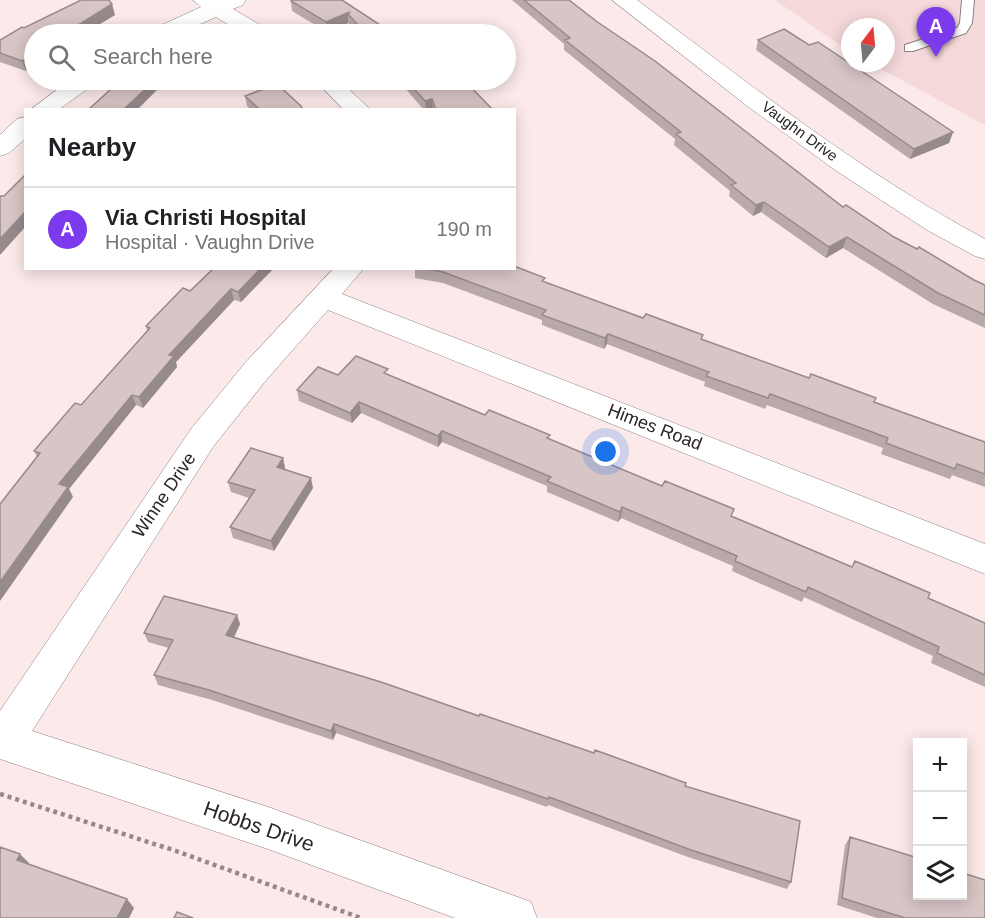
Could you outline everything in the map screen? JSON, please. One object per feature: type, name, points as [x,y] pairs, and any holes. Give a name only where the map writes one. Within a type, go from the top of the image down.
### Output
[{"type":"street","name":"Vaughn Drive","points":[[623,0],[871,182],[933,222],[985,250]]},
{"type":"street","points":[[179,24],[218,3],[246,24]]},
{"type":"street","points":[[45,108],[70,90]]},
{"type":"street","points":[[337,90],[357,108]]},
{"type":"street","points":[[0,148],[24,126]]},
{"type":"street","name":"Winne Drive","points":[[2,741],[202,438],[256,372],[348,270]]},
{"type":"street","name":"Himes Road","points":[[324,298],[985,559]]},
{"type":"street","name":"Hobbs Drive","points":[[2,741],[268,828],[515,918]]},
{"type":"lane","points":[[909,48],[962,30],[966,24],[968,0]]},
{"type":"path","points":[[0,794],[176,851],[360,918]]},
{"type":"shaded area","points":[[775,0],[985,0],[985,125],[887,72],[895,72],[895,18],[841,18],[841,46]]},
{"type":"building","points":[[81,0],[109,0],[112,4],[80,24],[32,24]]},
{"type":"building","points":[[342,0],[379,24],[357,24],[348,14],[350,12],[326,22],[291,1]]},
{"type":"building","points":[[524,0],[569,0],[655,61],[843,207],[846,205],[894,237],[917,249],[919,247],[985,285],[985,315],[938,293],[847,237],[829,247],[764,202],[756,205],[731,185],[736,183],[676,134],[681,132],[565,40],[570,38]]},
{"type":"building","points":[[24,28],[24,60],[22,61],[0,53],[0,40]]},
{"type":"building","points":[[784,29],[809,45],[818,42],[841,57],[841,72],[863,72],[953,132],[914,149],[758,40]]},
{"type":"building","points":[[110,90],[144,90],[125,108],[90,108]]},
{"type":"building","points":[[261,90],[284,90],[302,108],[258,108],[245,96]]},
{"type":"building","points":[[415,90],[474,90],[491,108],[435,108],[432,99],[425,101]]},
{"type":"building","points":[[24,176],[24,213],[0,239],[0,196],[4,196]]},
{"type":"building","points":[[516,267],[545,278],[542,281],[643,318],[646,314],[703,335],[701,339],[809,378],[811,374],[876,398],[874,402],[985,442],[985,474],[957,464],[955,469],[886,443],[888,438],[770,394],[768,398],[706,376],[709,372],[608,334],[605,338],[542,315],[546,310],[432,270],[516,270]]},
{"type":"building","points":[[212,270],[259,270],[238,292],[231,289],[169,355],[174,356],[139,397],[132,395],[59,484],[68,487],[0,582],[0,504],[40,453],[34,451],[75,403],[81,405],[150,328],[146,326],[183,288],[190,291]]},
{"type":"building","points":[[356,356],[388,369],[384,373],[485,415],[489,410],[550,435],[547,438],[662,486],[665,481],[734,509],[731,516],[852,567],[855,561],[930,593],[928,598],[985,623],[985,675],[937,653],[939,647],[808,587],[806,592],[735,561],[737,556],[622,507],[620,512],[547,481],[551,477],[442,431],[438,436],[359,402],[350,413],[297,390],[318,367],[338,375]]},
{"type":"building","points":[[251,448],[283,458],[277,467],[311,478],[271,541],[230,527],[255,490],[228,482]]},
{"type":"building","points":[[164,596],[237,615],[226,635],[381,682],[594,753],[595,750],[686,783],[685,786],[800,821],[791,882],[691,850],[549,797],[548,799],[334,724],[331,731],[209,690],[154,675],[173,640],[144,633]]},
{"type":"building","points":[[850,837],[913,856],[913,900],[967,900],[967,874],[985,880],[985,918],[905,918],[842,898]]},
{"type":"building","points":[[0,847],[20,854],[17,860],[127,899],[117,918],[0,918]]},
{"type":"building","points":[[177,912],[193,918],[174,918]]},
{"type":"place","name":"Via Christi Hospital","points":[[936,57]]}]
